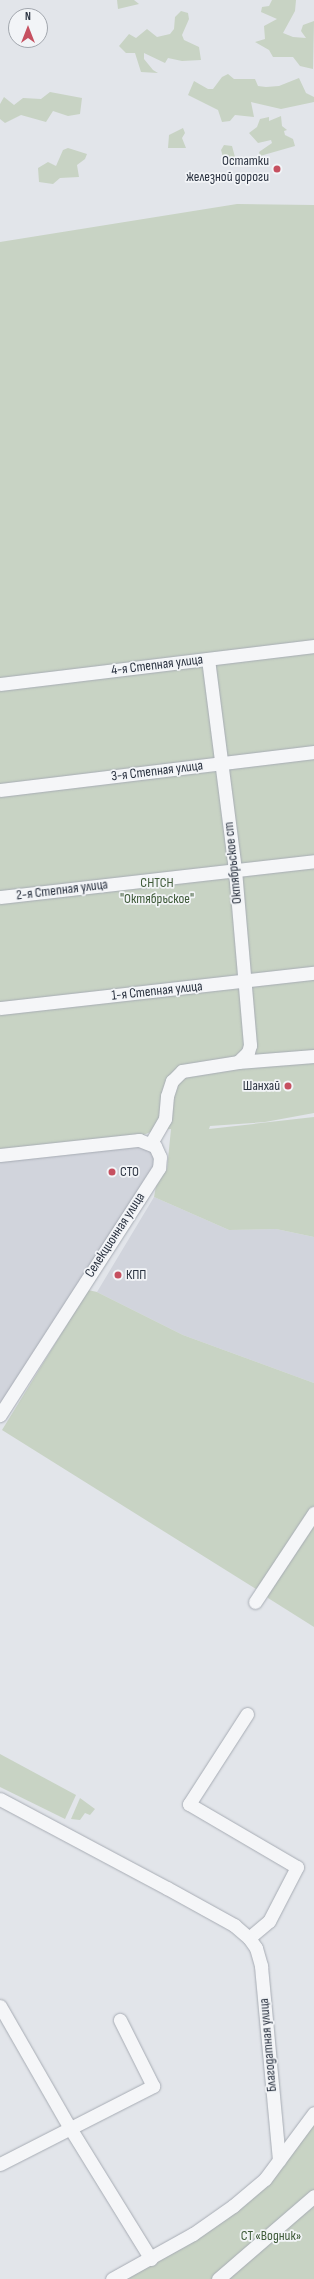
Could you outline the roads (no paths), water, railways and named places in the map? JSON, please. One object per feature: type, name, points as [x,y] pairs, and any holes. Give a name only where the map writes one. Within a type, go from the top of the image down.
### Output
[{"type":"street","name":"4-я Степная улица","points":[[0,684],[314,646]]},
{"type":"street","name":"Октябрьское ст","points":[[208,659],[235,870],[250,1045],[248,1052],[238,1062]]},
{"type":"street","name":"3-я Степная улица","points":[[0,790],[314,752]]},
{"type":"street","name":"2-я Степная улица","points":[[0,897],[314,861]]},
{"type":"street","name":"1-я Степная улица","points":[[0,1008],[244,983],[314,973]]},
{"type":"street","points":[[0,1155],[104,1142],[139,1140],[151,1143],[165,1119],[167,1096],[176,1076],[182,1071],[238,1062],[314,1056]]},
{"type":"street","name":"Селекционная улица","points":[[0,1415],[159,1168],[159,1152],[151,1143]]},
{"type":"street","points":[[255,1602],[314,1513]]},
{"type":"street","points":[[0,1799],[234,1925],[249,1938],[269,1921],[297,1867],[189,1804],[246,1714]]},
{"type":"street","name":"Благодатная улица","points":[[249,1938],[256,1948],[261,1966],[279,2160]]},
{"type":"street","points":[[0,2006],[70,2128],[150,2259]]},
{"type":"street","points":[[0,2164],[153,2086],[120,2020]]},
{"type":"street","points":[[112,2279],[193,2234],[233,2206],[265,2179],[314,2113]]},
{"type":"street","points":[[276,2131],[283,2137],[298,2135]]},
{"type":"street","points":[[218,2279],[314,2196]]},
{"type":"place","name":"Остатки железной дороги","points":[[277,169]]},
{"type":"place","name":"Шанхай","points":[[288,1086]]},
{"type":"place","name":"СТО","points":[[112,1172]]},
{"type":"place","name":"КПП","points":[[118,1275]]},
{"type":"park label","name":"СНТСН \"Октябрьское\"","points":[[157,892]]},
{"type":"park label","name":"СТ «Водник»","points":[[271,2236]]}]
